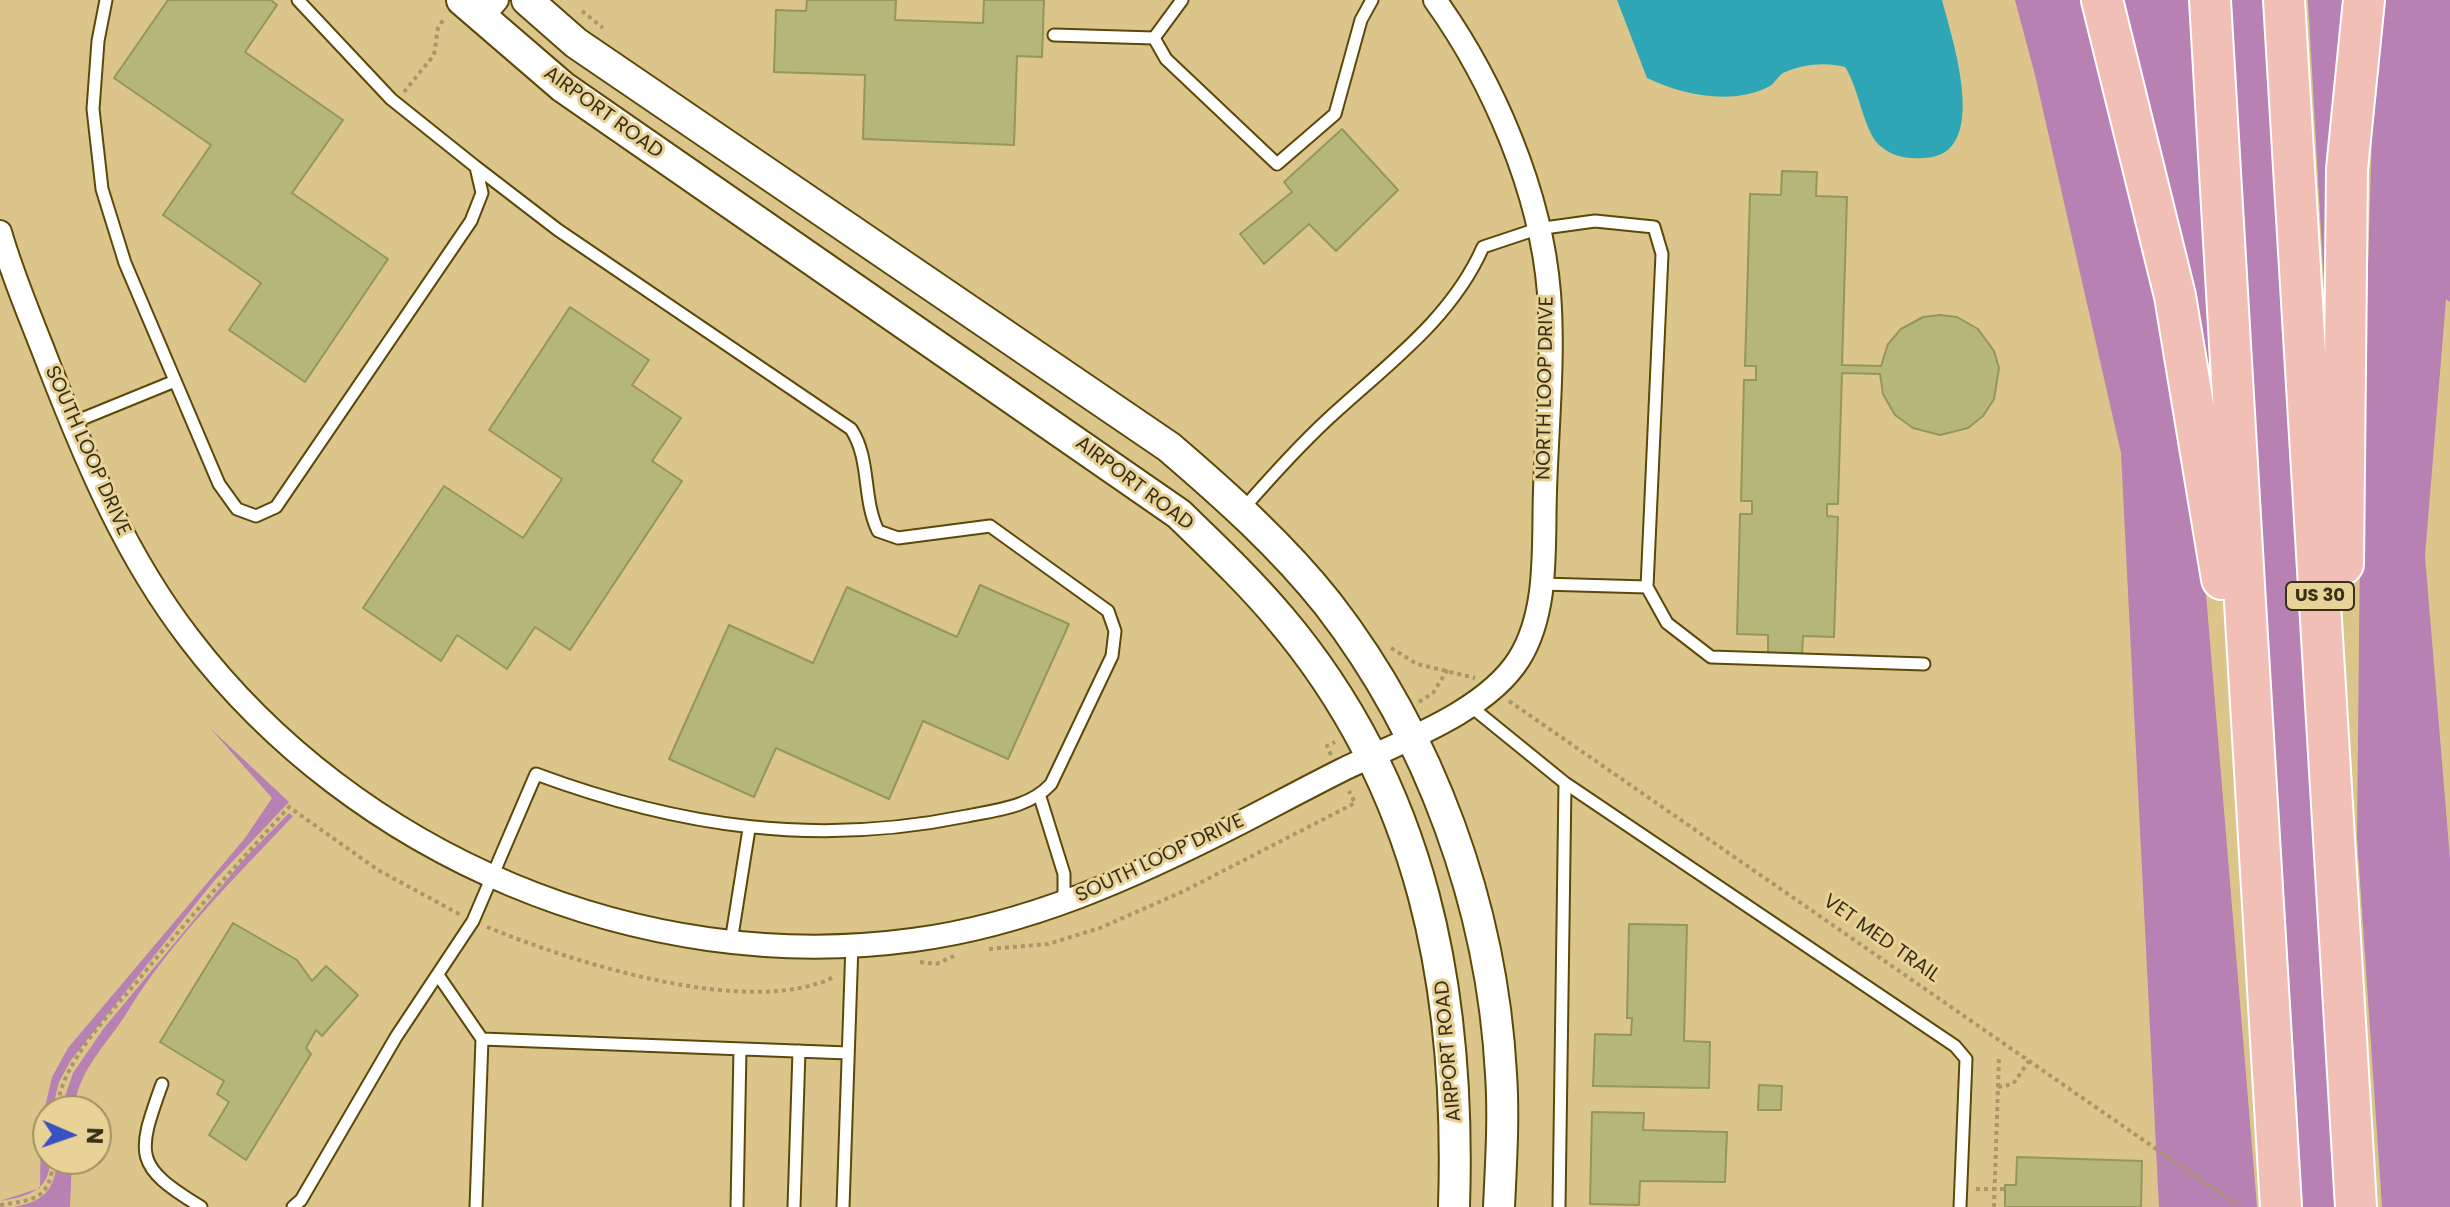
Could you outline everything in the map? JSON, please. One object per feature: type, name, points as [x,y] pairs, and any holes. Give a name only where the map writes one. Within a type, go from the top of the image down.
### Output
[{"type":"highway","points":[[2102,0],[2175,296],[2228,617],[2258,869]]},
{"type":"highway","points":[[2210,0],[2235,388],[2258,869],[2281,1207]]},
{"type":"highway","name":"US 30","points":[[2284,0],[2356,1199]]},
{"type":"highway","points":[[2330,751],[2346,659],[2342,551],[2347,169],[2364,0]]},
{"type":"main road","name":"AIRPORT ROAD","points":[[527,0],[600,60],[1169,447],[1242,511],[1327,603],[1387,693],[1410,739],[1442,805],[1473,898],[1501,1073],[1499,1207]]},
{"type":"main road","name":"AIRPORT ROAD","points":[[473,7],[563,87],[1179,514],[1240,572],[1282,620],[1332,690],[1372,756],[1415,862],[1442,965],[1454,1074],[1454,1207]]},
{"type":"street","name":"NORTH LOOP DRIVE","points":[[1410,739],[1493,690],[1522,656],[1531,637],[1542,584],[1549,296],[1537,229],[1498,109],[1458,32],[1435,0]]},
{"type":"street","name":"SOUTH LOOP DRIVE","points":[[0,232],[72,423],[127,544],[165,606],[225,682],[256,714],[336,784],[423,842],[553,902],[607,919],[731,942],[852,944],[915,940],[1064,903],[1140,872],[1410,739]]},
{"type":"lane","points":[[106,0],[98,41],[93,109],[102,189],[125,263],[219,484],[237,509],[256,516],[276,507],[471,221],[482,193],[476,167]]},
{"type":"lane","points":[[293,1207],[301,1200],[396,1037],[473,921],[536,774],[667,816],[749,829],[835,832],[934,823],[1009,807],[1040,797],[1051,784],[1112,656],[1115,631],[1108,611],[990,526],[898,538],[878,531],[868,512],[861,444],[851,429],[558,230],[476,167],[395,102],[298,0]]},
{"type":"lane","points":[[1154,38],[1182,0]]},
{"type":"lane","points":[[1154,38],[1166,59],[1277,164],[1335,114],[1361,20],[1372,0]]},
{"type":"lane","points":[[1054,35],[1154,38]]},
{"type":"lane","points":[[1242,511],[1325,422],[1440,317],[1470,277],[1483,247],[1537,229],[1595,221],[1654,227],[1662,254],[1647,587],[1667,623],[1711,657],[1924,664]]},
{"type":"lane","points":[[72,423],[175,381]]},
{"type":"lane","points":[[1542,584],[1647,587]]},
{"type":"lane","points":[[1468,705],[1565,783],[1955,1046],[1966,1059],[1960,1207]]},
{"type":"lane","points":[[1559,1207],[1565,783]]},
{"type":"lane","points":[[1040,797],[1064,874],[1064,903]]},
{"type":"lane","points":[[731,942],[749,829]]},
{"type":"lane","points":[[843,1207],[852,944]]},
{"type":"lane","points":[[438,975],[482,1039],[476,1207]]},
{"type":"lane","points":[[482,1039],[848,1053]]},
{"type":"lane","points":[[737,1207],[740,1049]]},
{"type":"lane","points":[[794,1207],[799,1051]]},
{"type":"lane","points":[[162,1084],[146,1130],[148,1161],[156,1178],[201,1207]]},
{"type":"path","points":[[395,102],[434,55],[438,28],[473,7]]},
{"type":"path","points":[[1382,637],[1401,657],[1476,679]]},
{"type":"path","points":[[1418,702],[1433,693],[1448,669]]},
{"type":"path","name":"VET MED TRAIL","points":[[1505,698],[2240,1207]]},
{"type":"path","points":[[1332,756],[1327,746],[1339,740]]},
{"type":"path","points":[[1048,944],[1142,911],[1355,803],[1345,783]]},
{"type":"path","points":[[61,1095],[69,1071],[101,1025],[217,884],[289,807],[368,864],[460,915]]},
{"type":"path","points":[[1994,1207],[1999,1057]]},
{"type":"path","points":[[1998,1087],[2013,1084],[2029,1061]]},
{"type":"path","points":[[0,1205],[31,1200],[43,1192],[52,1175]]},
{"type":"path","points":[[1961,1189],[2005,1189]]},
{"type":"shaded area","points":[[2015,0],[2085,0],[2152,251],[2205,582],[2257,1207],[2159,1207],[2121,453]]},
{"type":"shaded area","points":[[2120,0],[2190,0],[2213,361],[2206,363],[2179,230]]},
{"type":"shaded area","points":[[2230,0],[2266,0],[2337,1207],[2303,1207]]},
{"type":"shaded area","points":[[2308,0],[2357,0],[2337,281],[2324,286]]},
{"type":"shaded area","points":[[2384,0],[2450,0],[2450,302],[2446,299],[2425,556],[2450,859],[2450,1207],[2382,1207],[2357,837],[2360,544],[2373,94]]},
{"type":"shaded area","points":[[210,728],[289,802],[214,881],[71,1060],[56,1095],[48,1095],[52,1077],[68,1048],[245,838],[272,798]]},
{"type":"shaded area","points":[[289,813],[293,816],[164,959],[87,1070],[76,1095],[65,1095],[73,1073],[104,1028],[245,858]]},
{"type":"shaded area","points":[[40,1175],[47,1175],[40,1186]]},
{"type":"shaded area","points":[[55,1175],[71,1175],[70,1207],[13,1207],[40,1198]]},
{"type":"shaded area","points":[[37,1189],[21,1197],[0,1201]]},
{"type":"water","points":[[1617,0],[1942,0],[1959,67],[1962,93],[1962,117],[1957,138],[1945,152],[1924,158],[1889,152],[1874,138],[1850,76],[1845,67],[1838,65],[1798,68],[1783,73],[1770,86],[1740,96],[1707,96],[1661,84],[1647,78]]},
{"type":"building","points":[[168,0],[271,0],[277,5],[245,52],[343,120],[292,193],[388,259],[305,382],[229,330],[261,283],[163,215],[211,145],[114,78]]},
{"type":"building","points":[[807,0],[896,0],[895,20],[983,23],[984,0],[1044,0],[1042,57],[1017,56],[1014,145],[863,139],[865,75],[774,72],[776,10],[806,11]]},
{"type":"building","points":[[1342,129],[1398,190],[1336,251],[1309,224],[1264,264],[1240,234],[1292,192],[1284,182]]},
{"type":"building","points":[[1782,171],[1817,172],[1816,196],[1847,197],[1842,365],[1881,366],[1888,344],[1901,329],[1923,317],[1940,315],[1957,317],[1978,329],[1994,351],[1999,368],[1994,399],[1983,416],[1968,428],[1940,435],[1913,428],[1895,415],[1883,394],[1880,374],[1842,373],[1838,504],[1827,504],[1827,516],[1838,517],[1834,637],[1803,636],[1802,654],[1768,653],[1768,635],[1737,634],[1740,514],[1752,514],[1752,501],[1741,501],[1744,380],[1756,380],[1756,366],[1745,366],[1750,194],[1781,195]]},
{"type":"building","points":[[570,307],[649,360],[632,385],[681,418],[652,461],[682,481],[570,650],[535,627],[507,669],[457,635],[441,661],[363,608],[444,486],[523,538],[562,479],[489,430]]},
{"type":"building","points":[[980,585],[1069,624],[1008,759],[923,721],[889,799],[776,748],[754,797],[669,759],[729,625],[813,663],[847,587],[957,637]]},
{"type":"building","points":[[233,923],[297,960],[312,981],[326,966],[358,995],[322,1036],[316,1030],[306,1048],[311,1054],[246,1160],[209,1135],[229,1102],[217,1094],[224,1081],[160,1042]]},
{"type":"building","points":[[1629,924],[1687,925],[1684,1041],[1710,1042],[1709,1088],[1593,1086],[1595,1034],[1631,1035],[1632,1018],[1627,1018]]},
{"type":"building","points":[[1759,1085],[1782,1086],[1781,1110],[1758,1110]]},
{"type":"building","points":[[1592,1112],[1644,1113],[1643,1130],[1727,1132],[1725,1182],[1640,1181],[1639,1205],[1590,1204]]},
{"type":"building","points":[[2017,1157],[2142,1161],[2141,1207],[2005,1207],[2005,1185],[2016,1185]]}]
